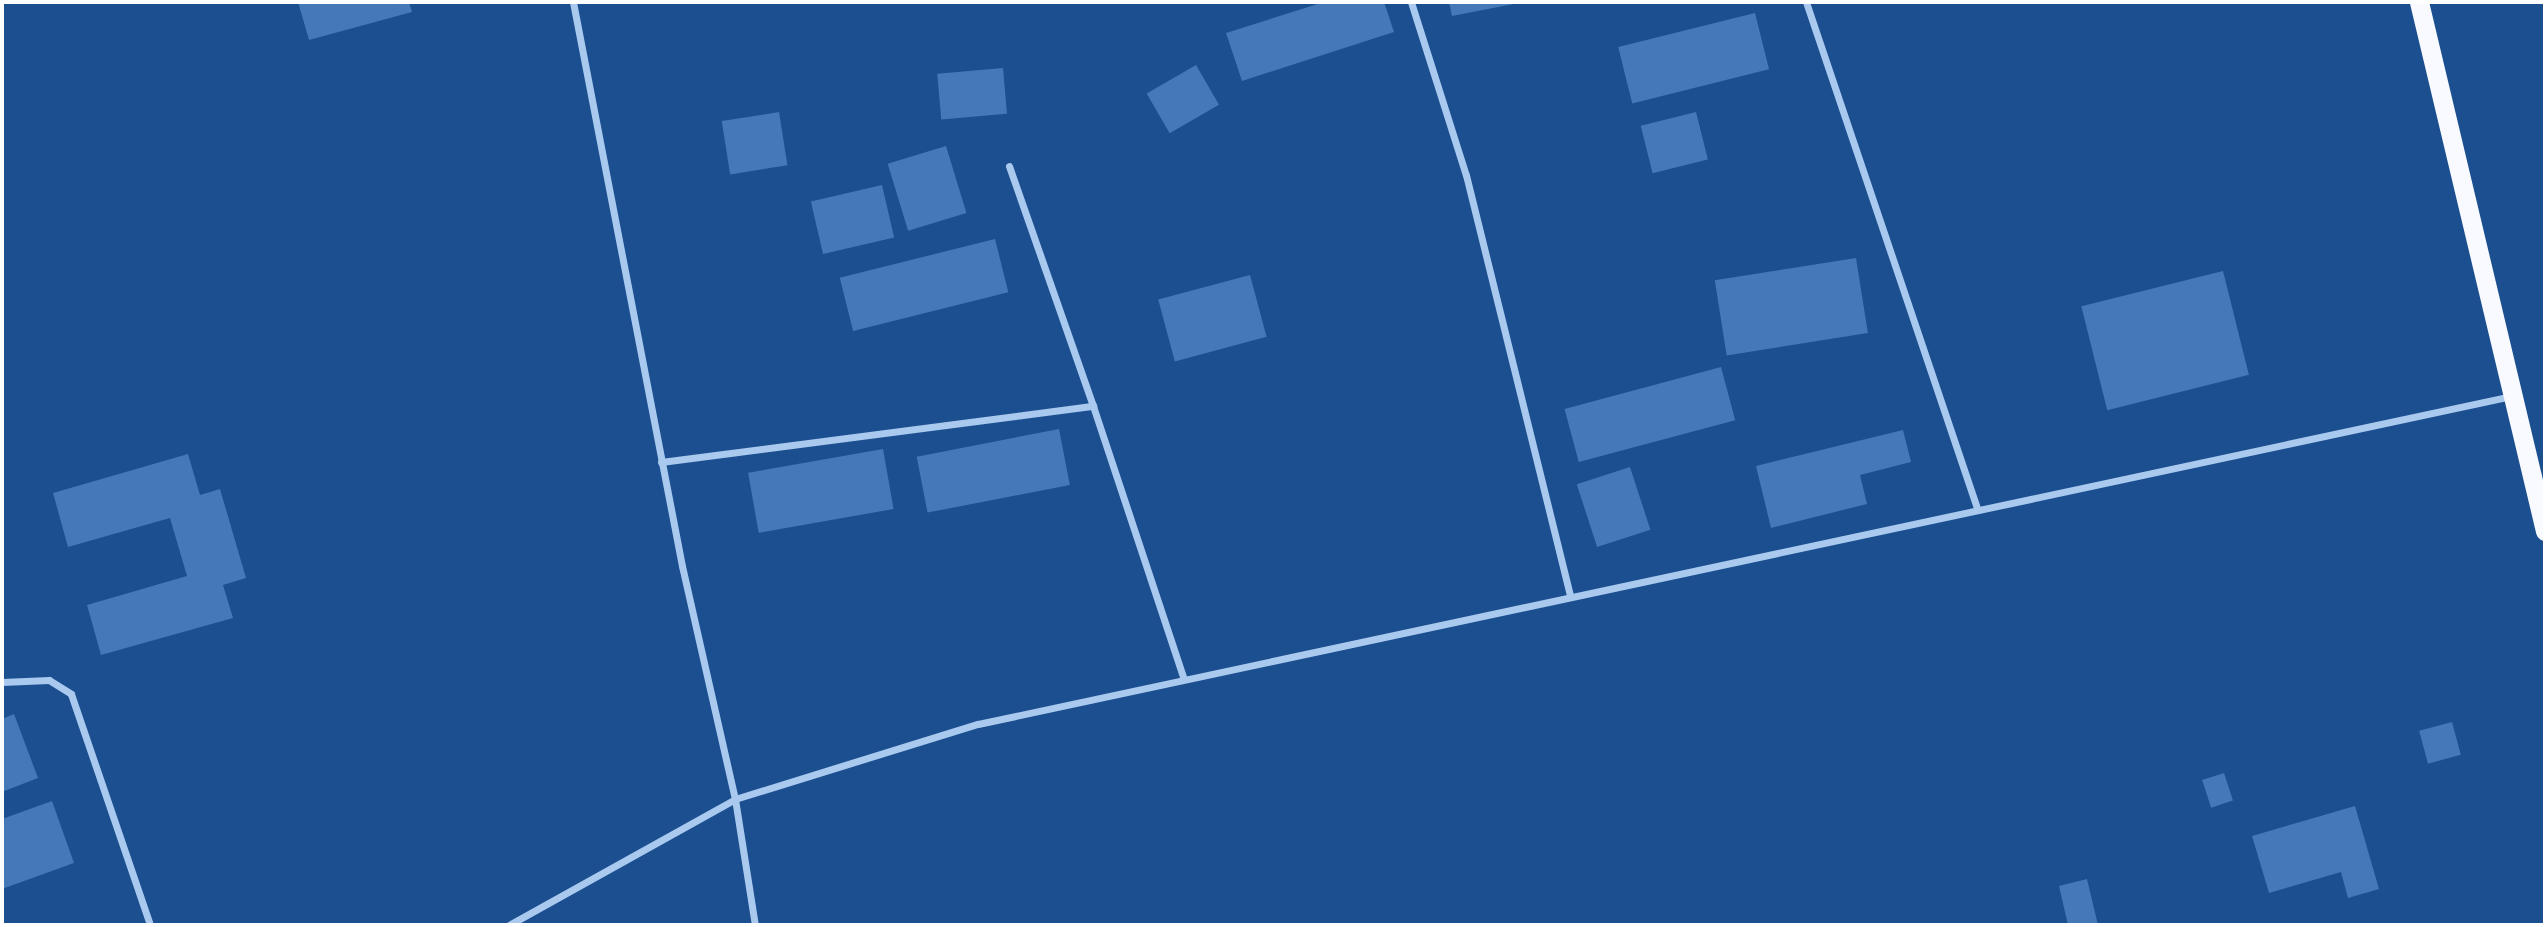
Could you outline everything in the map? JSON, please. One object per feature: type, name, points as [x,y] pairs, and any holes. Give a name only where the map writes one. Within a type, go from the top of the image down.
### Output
[{"type":"highway","points":[[2419,2],[2545,531]]},
{"type":"street","points":[[573,2],[661,462],[736,799],[755,925]]},
{"type":"street","points":[[1411,2],[1466,176],[1570,596]]},
{"type":"street","points":[[1806,2],[1977,508]]},
{"type":"street","points":[[1009,166],[1093,406],[1184,680]]},
{"type":"street","points":[[509,925],[736,799],[978,724],[1977,508],[2512,396]]},
{"type":"street","points":[[661,462],[1093,406]]},
{"type":"street","points":[[2,682],[49,680],[71,694],[150,925]]},
{"type":"building","points":[[298,2],[409,2],[412,12],[309,40]]},
{"type":"building","points":[[1324,2],[1384,2],[1394,32],[1242,81],[1226,33]]},
{"type":"building","points":[[1449,2],[1519,2],[1519,3],[1452,16]]},
{"type":"building","points":[[1755,13],[1769,69],[1632,103],[1618,47]]},
{"type":"building","points":[[1196,65],[1219,105],[1170,133],[1147,94]]},
{"type":"building","points":[[1003,68],[1007,114],[941,120],[937,74]]},
{"type":"building","points":[[779,112],[787,165],[730,174],[722,121]]},
{"type":"building","points":[[1696,112],[1708,160],[1653,173],[1641,126]]},
{"type":"building","points":[[946,146],[966,213],[908,231],[888,164]]},
{"type":"building","points":[[882,185],[894,238],[823,254],[811,201]]},
{"type":"building","points":[[995,239],[1008,292],[853,331],[840,278]]},
{"type":"building","points":[[1856,258],[1868,333],[1727,355],[1715,280]]},
{"type":"building","points":[[2223,271],[2249,375],[2107,410],[2081,306]]},
{"type":"building","points":[[1250,275],[1267,337],[1175,361],[1158,300]]},
{"type":"building","points":[[1721,367],[1735,420],[1579,462],[1565,409]]},
{"type":"building","points":[[1059,429],[1070,485],[928,513],[917,457]]},
{"type":"building","points":[[1903,430],[1911,462],[1860,475],[1867,504],[1771,528],[1756,466]]},
{"type":"building","points":[[883,449],[894,509],[759,533],[748,473]]},
{"type":"building","points":[[188,454],[200,495],[220,489],[246,578],[223,585],[233,618],[101,655],[87,605],[187,576],[170,518],[68,547],[53,493]]},
{"type":"building","points":[[1630,467],[1650,530],[1597,547],[1577,484]]},
{"type":"building","points":[[14,714],[38,778],[2,792],[2,719]]},
{"type":"building","points":[[2452,722],[2461,755],[2428,764],[2419,731]]},
{"type":"building","points":[[2224,773],[2233,801],[2211,808],[2202,780]]},
{"type":"building","points":[[52,801],[74,863],[2,889],[2,819]]},
{"type":"building","points":[[2355,806],[2379,889],[2348,898],[2341,872],[2269,893],[2252,836]]},
{"type":"building","points":[[2087,879],[2098,925],[2068,925],[2059,886]]}]
